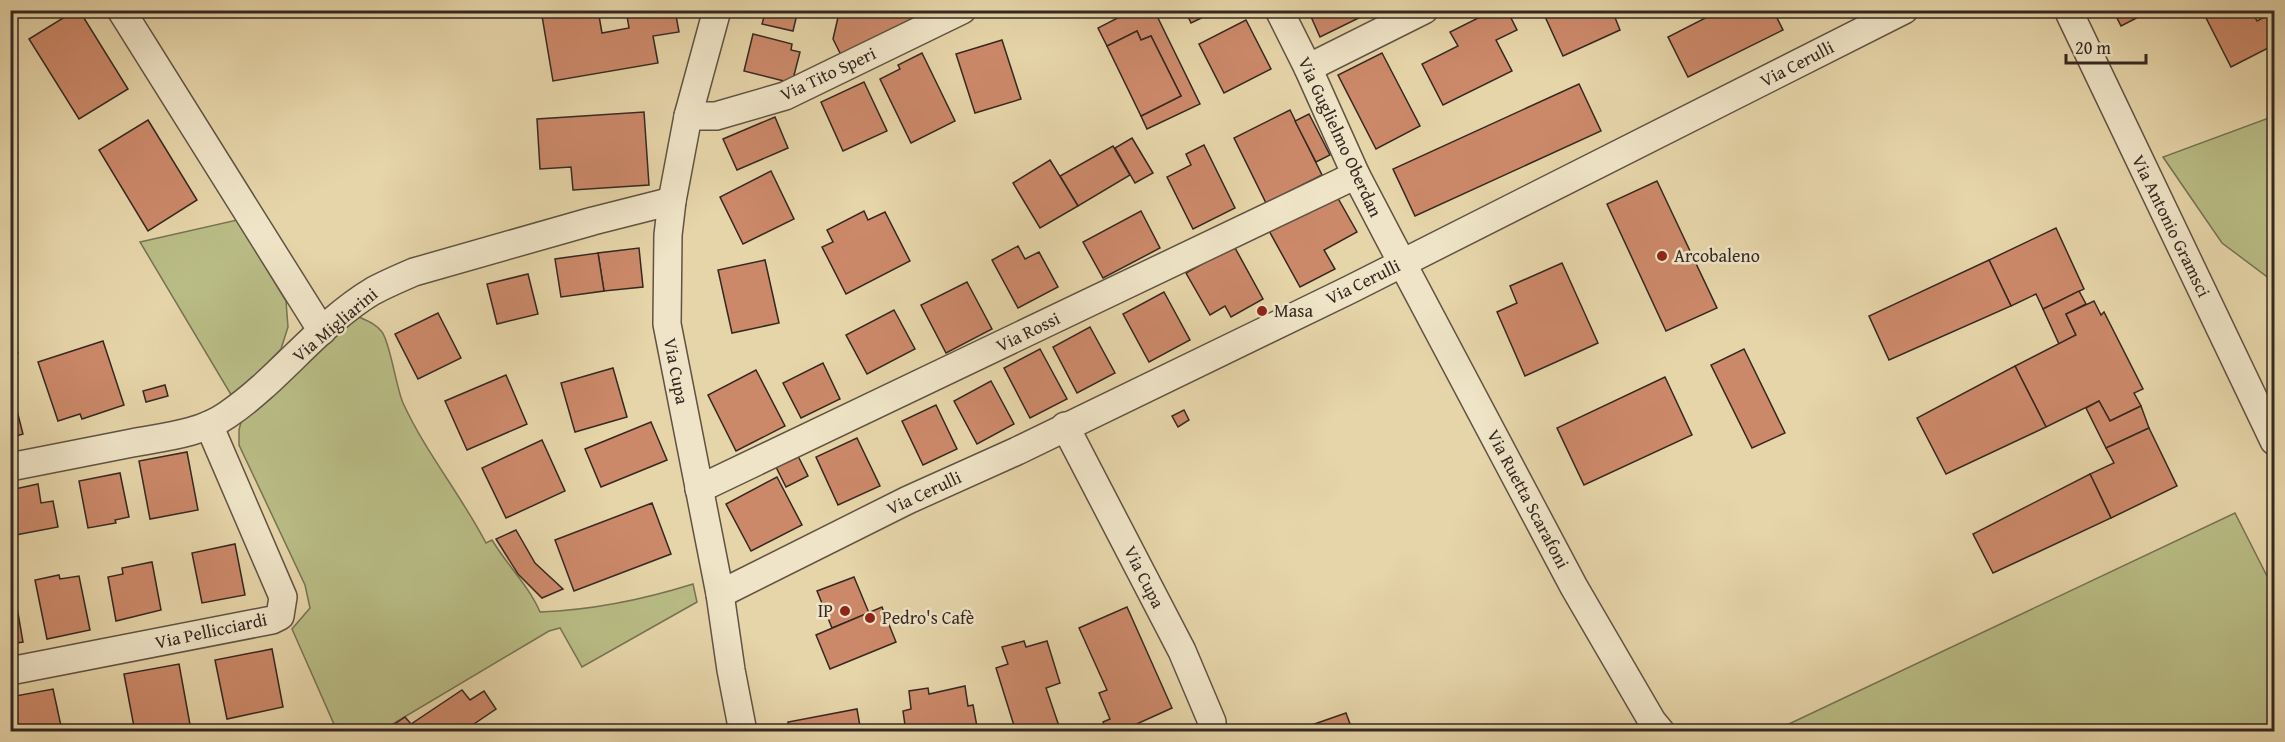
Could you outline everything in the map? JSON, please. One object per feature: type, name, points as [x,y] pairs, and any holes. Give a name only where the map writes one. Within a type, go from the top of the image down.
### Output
[{"type":"street","points":[[121,10],[322,331]]},
{"type":"street","name":"Via Cupa","points":[[717,10],[688,116],[672,201],[668,235],[667,324],[720,594],[743,732]]},
{"type":"street","name":"Via Tito Speri","points":[[688,116],[716,116],[785,96],[962,10]]},
{"type":"street","name":"Via Guglielmo Oberdan","points":[[1279,10],[1356,175],[1402,263]]},
{"type":"street","points":[[1308,68],[1424,10]]},
{"type":"street","name":"Via Cerulli","points":[[720,594],[875,516],[1017,451],[1402,263],[1904,10]]},
{"type":"street","name":"Via Antonio Gramsci","points":[[2068,10],[2274,441]]},
{"type":"street","name":"Via Rossi","points":[[699,489],[1356,175]]},
{"type":"street","name":"Via Migliarini","points":[[10,467],[174,435],[209,425],[227,415],[275,377],[322,331],[372,292],[414,272],[672,201]]},
{"type":"street","name":"Via Ruetta Scarafoni","points":[[1402,263],[1574,587],[1652,721],[1661,732]]},
{"type":"street","name":"Via Pellicciardi","points":[[10,671],[272,620],[280,616],[283,597],[209,425]]},
{"type":"street","name":"Via Cupa","points":[[1065,426],[1182,651],[1212,722],[1212,732]]},
{"type":"green space","points":[[2274,116],[2274,282],[2222,243],[2163,157]]},
{"type":"green space","points":[[237,220],[286,301],[288,327],[281,349],[233,398],[140,242]]},
{"type":"green space","points":[[359,317],[382,332],[388,345],[403,403],[422,439],[486,543],[492,540],[530,593],[540,612],[617,603],[693,584],[697,602],[582,667],[560,628],[549,631],[381,731],[337,731],[292,629],[310,608],[305,585],[239,445],[239,430],[242,418],[352,320]]},
{"type":"green space","points":[[2235,513],[2274,590],[2274,731],[1774,731]]},
{"type":"building","points":[[79,10],[128,89],[79,119],[29,39]]},
{"type":"building","points":[[541,10],[598,10],[602,33],[629,28],[626,10],[675,10],[679,32],[653,36],[658,63],[553,81]]},
{"type":"building","points":[[766,10],[798,10],[793,31],[762,24]]},
{"type":"building","points":[[843,10],[933,10],[842,57],[833,39],[839,13]]},
{"type":"building","points":[[1133,10],[1154,10],[1200,104],[1147,129],[1141,116],[1181,96],[1151,36],[1141,40],[1137,31],[1107,46],[1098,28]]},
{"type":"building","points":[[1185,10],[1218,10],[1191,23]]},
{"type":"building","points":[[1308,10],[1375,10],[1320,37]]},
{"type":"building","points":[[1494,10],[1507,10],[1517,30],[1496,40],[1512,71],[1443,105],[1422,64],[1458,46],[1450,32]]},
{"type":"building","points":[[1542,10],[1612,10],[1620,30],[1563,56]]},
{"type":"building","points":[[1721,10],[1773,10],[1783,30],[1688,77],[1668,37]]},
{"type":"building","points":[[2113,10],[2152,10],[2121,26]]},
{"type":"building","points":[[2202,10],[2251,10],[2257,21],[2274,12],[2274,45],[2231,67]]},
{"type":"building","points":[[1246,20],[1271,69],[1224,93],[1199,44]]},
{"type":"building","points":[[1137,31],[1141,40],[1151,36],[1181,96],[1141,116],[1107,46]]},
{"type":"building","points":[[753,34],[792,44],[791,50],[800,52],[792,83],[744,71]]},
{"type":"building","points":[[1002,40],[1021,99],[975,113],[956,54]]},
{"type":"building","points":[[922,53],[955,121],[911,143],[880,79],[900,69],[898,65]]},
{"type":"building","points":[[1382,53],[1420,126],[1376,149],[1338,75]]},
{"type":"building","points":[[864,82],[887,131],[843,151],[821,102]]},
{"type":"building","points":[[1579,84],[1601,131],[1415,216],[1393,169]]},
{"type":"building","points":[[1290,110],[1322,175],[1266,203],[1234,138]]},
{"type":"building","points":[[644,112],[649,185],[573,190],[571,167],[540,169],[537,119]]},
{"type":"building","points":[[1309,114],[1330,155],[1316,162],[1295,121]]},
{"type":"building","points":[[775,117],[788,148],[737,170],[723,139]]},
{"type":"building","points":[[148,120],[197,200],[148,231],[99,150]]},
{"type":"building","points":[[1132,138],[1153,173],[1135,183],[1115,148]]},
{"type":"building","points":[[1204,145],[1235,208],[1193,229],[1167,177],[1191,165],[1186,154]]},
{"type":"building","points":[[1113,146],[1130,175],[1078,206],[1060,176]]},
{"type":"building","points":[[1050,160],[1078,206],[1040,228],[1013,183]]},
{"type":"building","points":[[771,171],[794,219],[743,244],[720,197]]},
{"type":"building","name":"Arcobaleno","points":[[1657,181],[1717,308],[1666,331],[1607,204]]},
{"type":"building","points":[[1335,193],[1357,232],[1324,250],[1335,269],[1300,287],[1268,229]]},
{"type":"building","points":[[864,211],[868,220],[885,212],[910,261],[846,294],[822,247],[833,242],[827,230]]},
{"type":"building","points":[[1141,211],[1160,248],[1103,278],[1083,242]]},
{"type":"building","points":[[2056,228],[2084,289],[2043,309],[2036,294],[2011,306],[1989,260]]},
{"type":"building","points":[[1018,246],[1025,259],[1039,252],[1058,287],[1018,308],[992,260]]},
{"type":"building","points":[[1234,246],[1263,299],[1231,317],[1225,306],[1210,315],[1186,273]]},
{"type":"building","points":[[639,248],[643,287],[604,291],[598,253]]},
{"type":"building","points":[[598,253],[604,291],[561,297],[555,259]]},
{"type":"building","points":[[765,260],[779,323],[732,333],[718,270]]},
{"type":"building","points":[[1989,260],[2011,306],[1889,360],[1869,316]]},
{"type":"building","points":[[1562,263],[1598,343],[1525,376],[1497,312],[1517,303],[1510,286]]},
{"type":"building","points":[[528,274],[538,314],[497,324],[487,284]]},
{"type":"building","points":[[10,280],[16,302],[10,303]]},
{"type":"building","points":[[967,282],[992,329],[946,353],[921,305]]},
{"type":"building","points":[[2079,291],[2086,304],[2066,314],[2076,335],[2059,344],[2043,309]]},
{"type":"building","points":[[1164,292],[1190,340],[1149,362],[1123,314]]},
{"type":"building","points":[[2094,301],[2101,315],[2104,312],[2143,389],[2134,393],[2141,406],[2110,421],[2099,401],[2046,427],[2015,366],[2076,335],[2066,314]]},
{"type":"building","points":[[894,310],[915,349],[867,374],[846,335]]},
{"type":"building","points":[[438,313],[461,358],[418,379],[395,334]]},
{"type":"building","points":[[1090,327],[1115,373],[1077,393],[1053,347]]},
{"type":"building","points":[[10,333],[18,353],[10,356]]},
{"type":"building","points":[[103,341],[124,405],[82,419],[80,414],[58,421],[38,362]]},
{"type":"building","points":[[1040,349],[1067,399],[1030,418],[1004,368]]},
{"type":"building","points":[[1744,349],[1785,433],[1752,448],[1711,365]]},
{"type":"building","points":[[823,363],[840,399],[801,418],[783,383]]},
{"type":"building","points":[[2015,366],[2046,427],[1946,474],[1917,418]]},
{"type":"building","points":[[613,368],[627,417],[575,432],[561,383]]},
{"type":"building","points":[[756,370],[785,426],[736,451],[708,395]]},
{"type":"building","points":[[506,375],[527,424],[467,450],[445,401]]},
{"type":"building","points":[[1665,377],[1692,435],[1584,485],[1557,428]]},
{"type":"building","points":[[991,381],[1014,424],[977,444],[954,401]]},
{"type":"building","points":[[165,385],[168,396],[146,402],[143,391]]},
{"type":"building","points":[[14,399],[23,434],[10,438],[10,400]]},
{"type":"building","points":[[2099,401],[2110,421],[2141,406],[2149,428],[2106,448],[2086,408]]},
{"type":"building","points":[[936,405],[957,449],[923,465],[902,421]]},
{"type":"building","points":[[1184,410],[1189,420],[1178,427],[1172,416]]},
{"type":"building","points":[[651,422],[667,460],[601,487],[585,449]]},
{"type":"building","points":[[2149,428],[2177,486],[2111,518],[2090,474],[2114,463],[2106,448]]},
{"type":"building","points":[[857,438],[880,486],[838,505],[816,457]]},
{"type":"building","points":[[542,440],[565,491],[506,518],[482,468]]},
{"type":"building","points":[[187,452],[198,510],[150,519],[139,461]]},
{"type":"building","points":[[797,454],[808,476],[786,487],[775,465]]},
{"type":"building","points":[[120,473],[129,517],[115,520],[116,523],[88,528],[79,481]]},
{"type":"building","points":[[2090,474],[2111,518],[1993,573],[1973,534]]},
{"type":"building","points":[[777,477],[802,525],[751,551],[726,504]]},
{"type":"building","points":[[38,484],[41,503],[53,501],[58,527],[10,536],[10,490]]},
{"type":"building","points":[[652,503],[671,554],[574,591],[555,540]]},
{"type":"building","points":[[516,530],[535,563],[563,589],[542,598],[518,574],[496,539]]},
{"type":"building","points":[[235,544],[245,595],[202,603],[192,553]]},
{"type":"building","points":[[152,562],[161,610],[116,621],[108,577],[123,574],[122,568]]},
{"type":"building","points":[[59,575],[60,579],[79,576],[90,630],[47,639],[35,580]]},
{"type":"building","points":[[854,577],[869,613],[832,628],[817,591]]},
{"type":"building","points":[[14,590],[23,642],[10,644],[10,591]]},
{"type":"building","points":[[882,607],[896,642],[830,669],[816,635]]},
{"type":"building","points":[[1127,607],[1172,708],[1119,732],[1107,732],[1103,722],[1110,719],[1099,693],[1107,690],[1079,628]]},
{"type":"building","points":[[1024,641],[1026,647],[1047,641],[1060,683],[1046,688],[1061,732],[1016,732],[996,668],[1008,664],[1002,647]]},
{"type":"building","points":[[272,649],[283,707],[227,719],[215,660]]},
{"type":"building","points":[[179,664],[191,730],[135,732],[124,674]]},
{"type":"building","points":[[965,686],[968,706],[973,705],[978,732],[906,732],[903,711],[911,709],[909,691],[928,688],[929,694]]},
{"type":"building","points":[[53,689],[61,726],[54,727],[55,732],[10,732],[10,697]]},
{"type":"building","points":[[462,690],[470,700],[484,691],[496,709],[462,732],[383,732],[405,717],[411,724]]},
{"type":"building","points":[[857,709],[861,732],[790,732],[788,722]]},
{"type":"building","points":[[1346,713],[1353,732],[1305,732],[1303,728]]},
{"type":"place","name":"Arcobaleno","points":[[1662,256]]},
{"type":"place","name":"Masa","points":[[1262,311]]},
{"type":"place","name":"IP","points":[[845,611]]},
{"type":"place","name":"Pedro's Cafè","points":[[870,618]]}]
